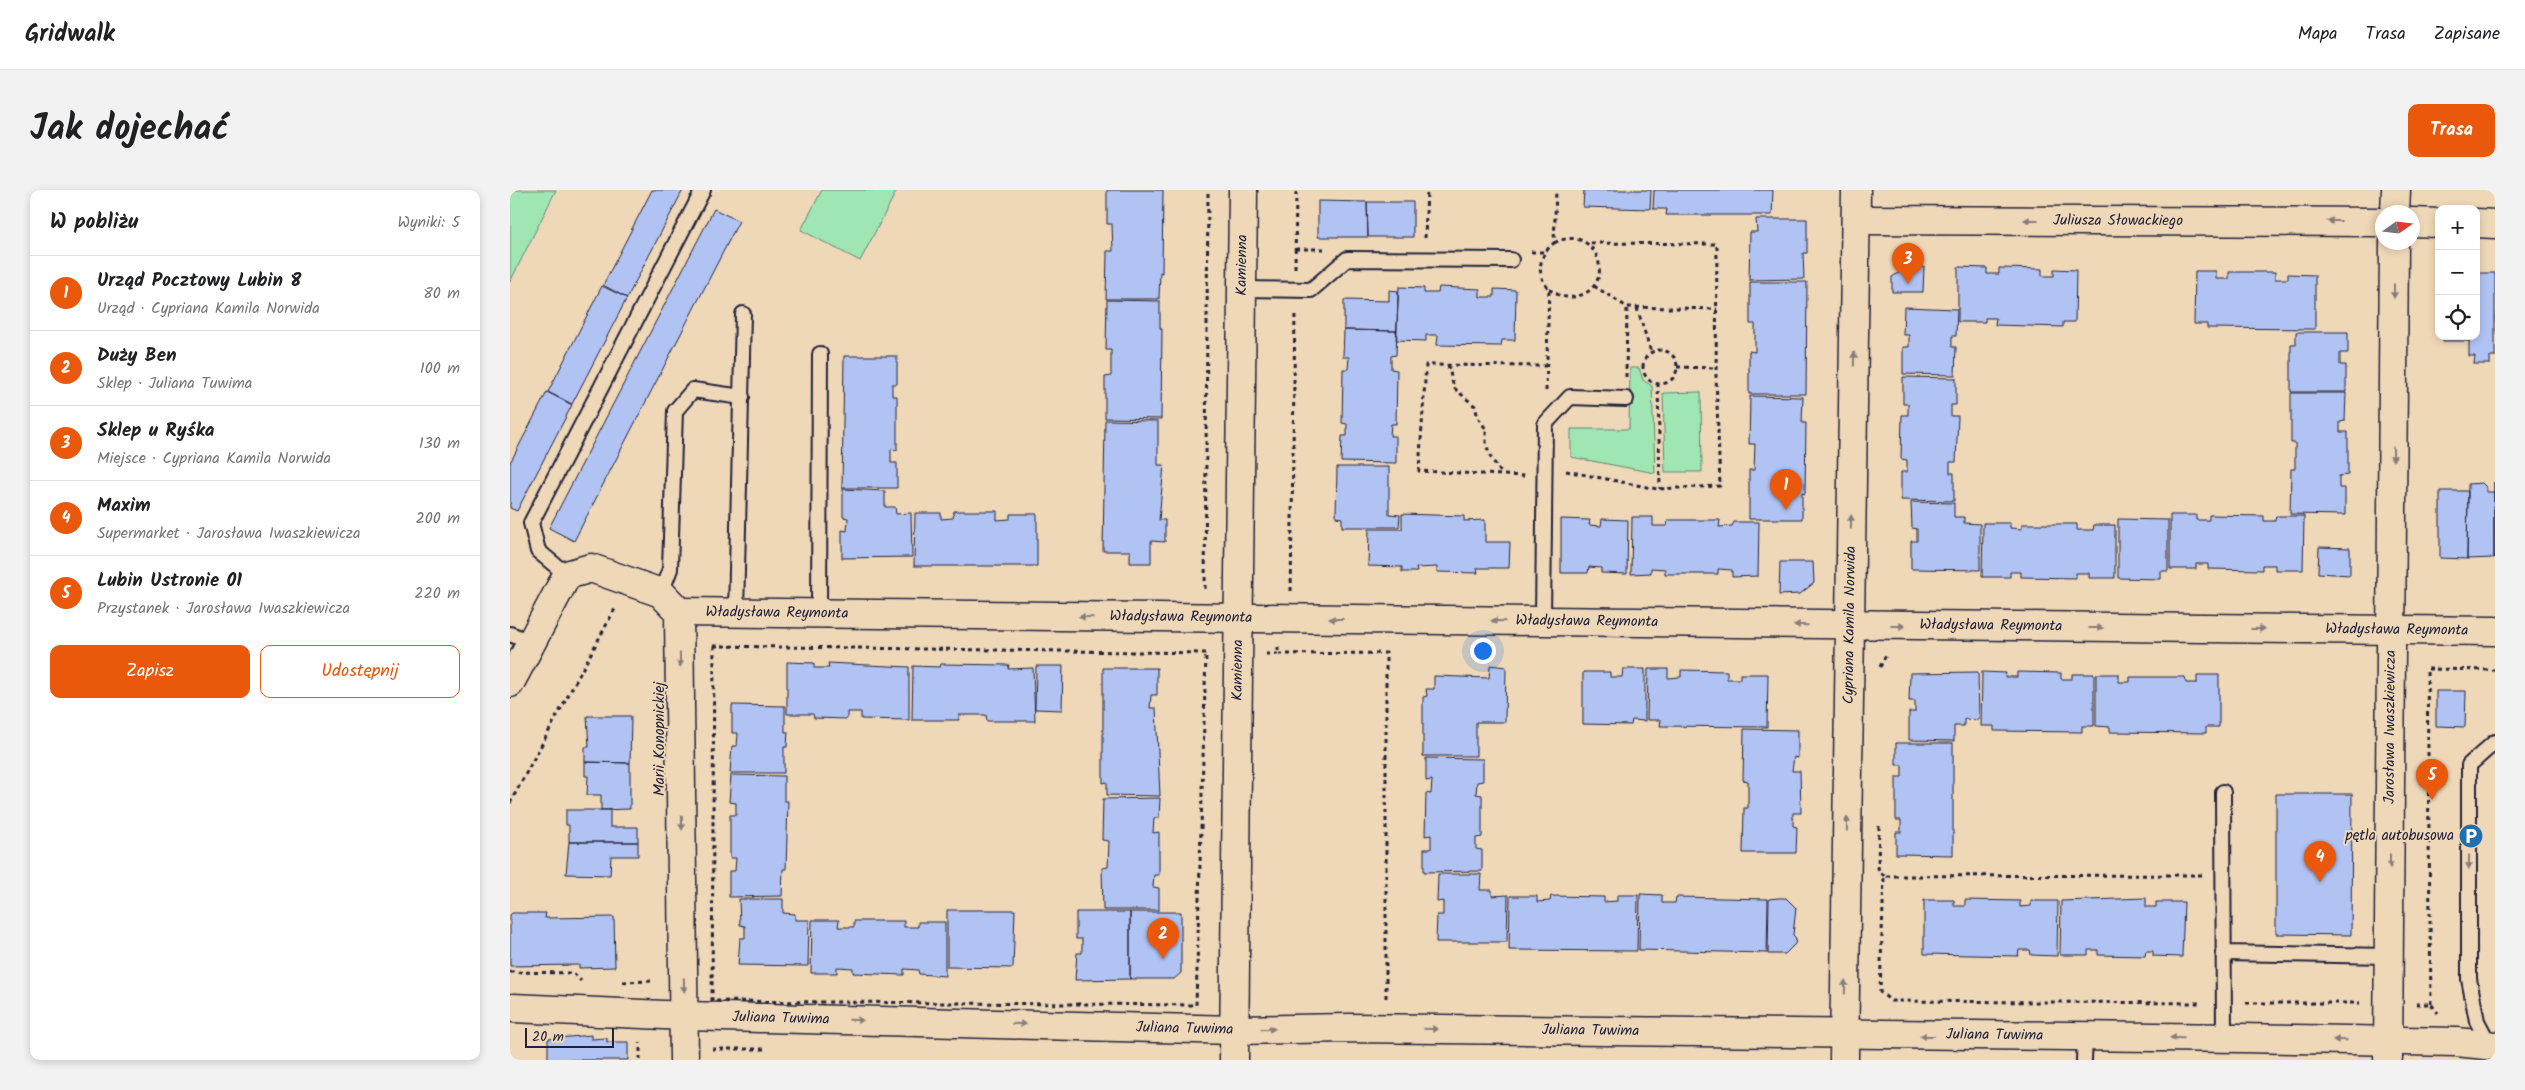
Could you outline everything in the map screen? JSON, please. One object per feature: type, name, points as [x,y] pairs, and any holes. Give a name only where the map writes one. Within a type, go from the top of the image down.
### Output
[{"type":"street","name":"Kamienna","points":[[1234,1060],[1243,190]]},
{"type":"street","name":"Cypriana Kamila Norwida","points":[[1844,1048],[1856,190]]},
{"type":"street","points":[[2395,205],[2396,190]]},
{"type":"street","name":"Juliusza Słowackiego","points":[[1856,220],[2375,222]]},
{"type":"street","points":[[2420,222],[2435,222]]},
{"type":"street","points":[[2480,223],[2495,224]]},
{"type":"street","name":"Jarosława Iwaszkiewicza","points":[[2388,1051],[2394,250]]},
{"type":"street","name":"Władysława Reymonta","points":[[567,575],[591,568],[670,602],[736,613],[1849,626],[2495,631]]},
{"type":"street","points":[[510,683],[520,638],[567,575]]},
{"type":"street","name":"Marii Konopnickiej","points":[[670,602],[685,1016],[684,1060]]},
{"type":"street","points":[[513,1008],[685,1016]]},
{"type":"street","name":"Juliana Tuwima","points":[[685,1016],[1234,1030],[1349,1028],[1844,1048],[2084,1049],[2224,1038],[2388,1051],[2487,1037]]},
{"type":"lane","points":[[567,575],[538,551],[531,523],[703,190]]},
{"type":"lane","points":[[1242,289],[1311,290],[1347,259],[1511,260]]},
{"type":"lane","points":[[736,613],[743,314]]},
{"type":"lane","points":[[818,614],[820,354]]},
{"type":"lane","points":[[670,602],[675,412],[693,390],[742,397]]},
{"type":"lane","points":[[1542,621],[1545,424],[1570,398],[1626,398]]},
{"type":"lane","points":[[2487,1037],[2469,979],[2469,765],[2495,742]]},
{"type":"lane","points":[[2223,792],[2222,1003],[2224,1038]]},
{"type":"lane","points":[[2223,952],[2389,956]]},
{"type":"path","points":[[1204,598],[1208,190]]},
{"type":"path","points":[[1425,239],[1426,190]]},
{"type":"path","points":[[1554,243],[1556,190]]},
{"type":"path","points":[[1546,366],[1426,365],[1419,471],[1502,474],[1545,472],[1660,488],[1720,486],[1717,368],[1717,244],[1587,243],[1570,238],[1554,243],[1545,252],[1540,264],[1541,276],[1549,288],[1560,296],[1569,298],[1580,296],[1594,286],[1599,276],[1600,265],[1597,255],[1587,243]]},
{"type":"path","points":[[1594,286],[1626,307],[1717,309]]},
{"type":"path","points":[[1545,424],[1549,288]]},
{"type":"path","points":[[1626,307],[1626,398]]},
{"type":"path","points":[[1637,307],[1651,352]]},
{"type":"path","points":[[1658,350],[1668,352],[1675,359],[1677,367],[1671,379],[1658,384],[1648,379],[1643,368],[1644,360],[1651,352],[1658,350]]},
{"type":"path","points":[[1448,365],[1454,388],[1475,406],[1478,418],[1486,429],[1486,444],[1491,458],[1502,474]]},
{"type":"path","points":[[1677,367],[1717,368]]},
{"type":"path","points":[[1658,384],[1660,488]]},
{"type":"path","points":[[510,804],[617,606]]},
{"type":"path","points":[[714,646],[1206,653],[1196,1005],[712,1001],[714,646]]},
{"type":"path","points":[[1880,676],[1880,666],[1888,651]]},
{"type":"path","points":[[2487,1037],[2443,1020],[2431,1004],[2427,669],[2495,670]]},
{"type":"path","points":[[1879,820],[1878,868],[1884,876],[1880,992],[1891,1001],[2431,1004]]},
{"type":"path","points":[[1884,876],[2222,875]]},
{"type":"path","points":[[510,972],[573,973],[582,983]]},
{"type":"path","points":[[622,982],[660,981]]},
{"type":"green space","points":[[510,190],[556,190],[510,282]]},
{"type":"green space","points":[[822,190],[897,190],[860,261],[801,230]]},
{"type":"green space","points":[[1630,368],[1639,368],[1643,380],[1652,386],[1655,473],[1571,457],[1571,429],[1629,429]]},
{"type":"green space","points":[[1701,392],[1702,472],[1665,472],[1663,393]]},
{"type":"building","points":[[652,190],[683,190],[627,298],[603,285]]},
{"type":"building","points":[[1107,190],[1163,190],[1162,273],[1160,272],[1159,299],[1106,299],[1107,251],[1113,251],[1112,224],[1107,224]]},
{"type":"building","points":[[1584,190],[1651,190],[1650,209],[1583,207]]},
{"type":"building","points":[[1654,190],[1773,190],[1772,215],[1666,215],[1667,209],[1653,209]]},
{"type":"building","points":[[1318,201],[1367,202],[1368,237],[1318,237]]},
{"type":"building","points":[[1367,202],[1413,202],[1413,237],[1368,237]]},
{"type":"building","points":[[714,209],[739,221],[574,541],[549,528]]},
{"type":"building","points":[[1756,219],[1807,219],[1807,253],[1803,253],[1804,279],[1749,280],[1750,232],[1757,232]]},
{"type":"building","points":[[1907,267],[1924,267],[1923,292],[1892,292],[1892,277]]},
{"type":"building","points":[[1958,267],[1987,268],[1987,274],[1999,274],[1999,268],[2042,269],[2042,276],[2054,276],[2054,269],[2076,270],[2075,322],[2063,322],[2063,327],[1995,325],[1996,318],[1985,318],[1985,322],[1958,322]]},
{"type":"building","points":[[2195,271],[2216,271],[2216,279],[2229,279],[2229,272],[2275,272],[2275,279],[2288,279],[2288,274],[2315,275],[2315,329],[2207,328],[2207,324],[2194,324]]},
{"type":"building","points":[[2480,273],[2495,273],[2495,357],[2490,357],[2490,364],[2474,364],[2475,356],[2469,356],[2469,340],[2480,340]]},
{"type":"building","points":[[1750,282],[1807,282],[1806,394],[1749,394],[1749,351],[1755,352],[1755,324],[1750,324]]},
{"type":"building","points":[[602,286],[627,298],[572,404],[548,392]]},
{"type":"building","points":[[1399,287],[1424,288],[1424,293],[1438,293],[1439,287],[1480,289],[1480,297],[1494,297],[1494,289],[1516,290],[1515,340],[1502,340],[1501,346],[1437,345],[1438,335],[1426,335],[1426,341],[1396,340]]},
{"type":"building","points":[[1389,290],[1398,291],[1397,331],[1344,330],[1344,300],[1389,301]]},
{"type":"building","points":[[1107,300],[1160,301],[1160,328],[1162,329],[1161,419],[1105,418],[1105,377],[1111,376],[1111,350],[1106,350]]},
{"type":"building","points":[[1904,307],[1957,309],[1956,336],[1952,336],[1952,347],[1956,347],[1955,375],[1903,374],[1903,347],[1909,347],[1909,335],[1903,335]]},
{"type":"building","points":[[1344,330],[1397,331],[1396,355],[1391,356],[1391,369],[1397,370],[1396,424],[1391,424],[1390,436],[1396,436],[1396,463],[1341,462],[1342,436],[1347,436],[1347,424],[1342,423],[1343,369],[1348,369],[1349,357],[1343,357]]},
{"type":"building","points":[[2296,332],[2348,332],[2348,353],[2340,353],[2340,365],[2346,365],[2346,392],[2291,392],[2291,344],[2296,344]]},
{"type":"building","points":[[2443,340],[2469,340],[2469,341]]},
{"type":"building","points":[[844,356],[897,356],[897,384],[892,384],[892,396],[897,396],[897,450],[891,449],[891,463],[897,463],[897,488],[842,488]]},
{"type":"building","points":[[1903,377],[1956,378],[1956,405],[1951,405],[1951,416],[1958,416],[1956,462],[1950,462],[1950,473],[1954,473],[1954,501],[1901,500],[1901,472],[1907,472],[1907,460],[1901,459],[1902,415],[1908,415],[1908,404],[1903,404]]},
{"type":"building","points":[[547,392],[572,405],[517,511],[510,508],[510,463]]},
{"type":"building","points":[[2291,393],[2346,393],[2345,421],[2340,422],[2340,432],[2348,432],[2348,475],[2339,476],[2339,488],[2345,488],[2345,515],[2290,514],[2291,469],[2295,469],[2295,443],[2291,443]]},
{"type":"building","points":[[1750,396],[1803,397],[1802,423],[1806,423],[1805,494],[1802,493],[1802,519],[1749,519],[1749,470],[1754,470],[1755,444],[1749,444]]},
{"type":"building","points":[[1105,420],[1158,421],[1158,465],[1164,465],[1159,520],[1165,520],[1165,542],[1151,541],[1151,563],[1130,563],[1130,551],[1103,551]]},
{"type":"building","points":[[1337,467],[1389,467],[1389,514],[1400,515],[1399,527],[1342,527],[1342,518],[1336,517]]},
{"type":"building","points":[[2494,482],[2495,558],[2494,558]]},
{"type":"building","points":[[2482,483],[2486,487],[2486,492],[2494,492],[2494,558],[2467,559],[2468,484]]},
{"type":"building","points":[[843,489],[885,491],[885,507],[895,507],[896,514],[911,513],[912,557],[842,558],[842,530],[847,531],[848,518],[843,517]]},
{"type":"building","points":[[2440,491],[2468,491],[2467,559],[2440,558]]},
{"type":"building","points":[[1911,502],[1954,503],[1954,517],[1964,517],[1964,523],[1980,524],[1980,570],[1911,569],[1911,541],[1917,541],[1917,529],[1912,528]]},
{"type":"building","points":[[954,511],[997,511],[997,520],[1010,519],[1010,514],[1037,514],[1037,566],[914,566],[915,513],[941,513],[941,519],[953,518]]},
{"type":"building","points":[[1402,514],[1464,516],[1464,521],[1485,520],[1485,542],[1510,542],[1509,568],[1477,568],[1478,573],[1437,572],[1437,567],[1416,568],[1417,572],[1402,572],[1402,567],[1368,566],[1369,529],[1402,529]]},
{"type":"building","points":[[2170,515],[2196,515],[2196,520],[2209,520],[2209,515],[2264,516],[2264,521],[2275,521],[2276,516],[2304,516],[2303,570],[2275,570],[2275,565],[2262,565],[2262,570],[2208,569],[2208,564],[2196,564],[2196,569],[2170,569]]},
{"type":"building","points":[[1632,517],[1653,517],[1653,526],[1667,526],[1668,520],[1720,520],[1719,527],[1732,526],[1734,522],[1759,522],[1758,576],[1732,577],[1732,570],[1718,569],[1718,574],[1665,574],[1665,569],[1651,568],[1651,573],[1631,574]]},
{"type":"building","points":[[1561,519],[1590,520],[1589,525],[1601,526],[1602,519],[1628,520],[1627,574],[1601,573],[1601,568],[1589,567],[1588,573],[1561,573]]},
{"type":"building","points":[[2118,519],[2168,520],[2168,571],[2161,571],[2161,579],[2118,578]]},
{"type":"building","points":[[1983,523],[2010,523],[2010,528],[2022,529],[2022,524],[2077,524],[2077,530],[2093,530],[2094,525],[2115,525],[2115,578],[2089,578],[2089,573],[2076,573],[2076,578],[2021,577],[2021,572],[2010,572],[2010,577],[1982,577]]},
{"type":"building","points":[[2319,547],[2350,548],[2350,575],[2318,573]]},
{"type":"building","points":[[1780,562],[1813,562],[1814,583],[1800,594],[1779,595]]},
{"type":"building","points":[[787,662],[814,663],[814,668],[829,668],[828,663],[909,667],[909,720],[861,719],[861,712],[847,712],[847,719],[814,718],[813,714],[787,714]]},
{"type":"building","points":[[941,664],[1009,665],[1008,669],[1033,668],[1035,721],[987,721],[986,715],[959,715],[959,720],[912,720],[913,666],[940,667]]},
{"type":"building","points":[[1490,665],[1506,667],[1505,722],[1476,722],[1476,756],[1423,756],[1423,697],[1427,696],[1426,689],[1434,689],[1434,676],[1489,678]]},
{"type":"building","points":[[1036,666],[1063,666],[1062,710],[1035,709]]},
{"type":"building","points":[[1103,668],[1157,668],[1157,695],[1151,695],[1150,708],[1156,708],[1160,796],[1107,795],[1107,782],[1103,783]]},
{"type":"building","points":[[1623,669],[1645,669],[1645,721],[1632,720],[1631,725],[1583,724],[1583,672],[1610,672],[1610,677],[1622,677]]},
{"type":"building","points":[[1648,669],[1668,669],[1668,678],[1681,677],[1681,670],[1727,671],[1727,679],[1740,679],[1740,674],[1768,674],[1767,727],[1660,726],[1661,720],[1647,720]]},
{"type":"building","points":[[1978,672],[1979,720],[1964,719],[1964,726],[1954,726],[1954,741],[1909,740],[1909,712],[1915,712],[1915,701],[1909,701],[1910,673]]},
{"type":"building","points":[[1982,672],[2006,673],[2005,677],[2017,677],[2017,672],[2061,673],[2061,679],[2072,679],[2072,674],[2094,674],[2094,726],[2082,726],[2082,732],[1994,731],[1994,726],[1981,726]]},
{"type":"building","points":[[2096,674],[2119,674],[2119,682],[2130,682],[2130,677],[2185,677],[2186,683],[2197,683],[2197,675],[2219,675],[2219,727],[2206,727],[2206,733],[2110,732],[2110,727],[2096,726]]},
{"type":"building","points":[[2436,691],[2466,691],[2465,727],[2436,726]]},
{"type":"building","points":[[732,705],[785,706],[785,732],[788,732],[787,747],[784,747],[784,773],[730,773],[732,746],[737,746],[738,733],[732,733]]},
{"type":"building","points":[[587,716],[631,716],[630,763],[585,762],[585,747],[589,747]]},
{"type":"building","points":[[1744,729],[1798,730],[1798,758],[1794,757],[1792,771],[1800,771],[1801,813],[1793,813],[1793,826],[1797,827],[1796,853],[1743,853],[1744,808],[1748,808],[1748,781],[1743,780]]},
{"type":"building","points":[[1896,743],[1953,743],[1953,855],[1896,854],[1896,832],[1901,832],[1901,820],[1896,820],[1896,777],[1902,777],[1902,765],[1896,765]]},
{"type":"building","points":[[1426,758],[1483,759],[1483,781],[1477,782],[1476,794],[1482,795],[1482,837],[1476,838],[1476,849],[1482,850],[1482,871],[1424,872],[1424,849],[1431,849],[1431,835],[1425,836],[1426,793],[1431,794],[1432,780],[1426,781]]},
{"type":"building","points":[[585,762],[630,763],[630,809],[601,810],[601,795],[587,795],[588,776],[585,776]]},
{"type":"building","points":[[731,775],[784,776],[784,801],[788,801],[786,869],[783,869],[782,896],[729,897],[729,871],[735,871],[736,858],[730,858],[730,815],[736,815],[736,803],[729,802]]},
{"type":"building","points":[[2276,794],[2352,794],[2351,935],[2276,934]]},
{"type":"building","points":[[1160,798],[1159,818],[1154,818],[1153,833],[1159,832],[1159,875],[1154,875],[1153,887],[1159,888],[1159,910],[1103,910],[1102,868],[1108,867],[1109,841],[1102,840],[1103,799]]},
{"type":"building","points":[[566,810],[610,810],[610,827],[638,827],[638,842],[569,842],[569,825],[566,825]]},
{"type":"building","points":[[569,842],[638,842],[638,856],[611,856],[610,875],[566,874]]},
{"type":"building","points":[[1438,874],[1481,874],[1480,890],[1492,890],[1492,896],[1508,895],[1507,942],[1436,942],[1437,915],[1443,915],[1443,901],[1437,902]]},
{"type":"building","points":[[1640,894],[1662,895],[1662,903],[1675,903],[1676,897],[1768,899],[1767,953],[1639,950]]},
{"type":"building","points":[[1617,895],[1638,895],[1637,951],[1509,950],[1510,896],[1537,896],[1537,902],[1550,901],[1551,896],[1604,897],[1604,902],[1617,901]]},
{"type":"building","points":[[1786,898],[1796,908],[1793,935],[1796,938],[1795,944],[1785,954],[1768,954],[1769,899]]},
{"type":"building","points":[[2146,898],[2146,907],[2156,907],[2156,902],[2184,902],[2182,957],[2153,956],[2153,951],[2146,951],[2145,956],[2098,955],[2098,950],[2088,950],[2088,955],[2060,955],[2061,901]]},
{"type":"building","points":[[739,899],[783,899],[783,913],[795,914],[795,920],[809,920],[808,966],[738,965],[740,938],[745,938],[745,926],[740,925]]},
{"type":"building","points":[[1924,900],[1954,900],[1954,906],[1965,906],[1965,900],[2020,901],[2020,907],[2031,906],[2031,901],[2058,901],[2057,956],[2031,955],[2030,950],[2019,950],[2018,956],[1924,954]]},
{"type":"building","points":[[947,910],[1015,910],[1013,968],[947,967]]},
{"type":"building","points":[[1076,912],[1130,912],[1130,979],[1075,980],[1077,953],[1082,953],[1082,939],[1076,939]]},
{"type":"building","points":[[1130,912],[1181,912],[1181,973],[1174,979],[1130,979]]},
{"type":"building","points":[[512,913],[546,913],[545,918],[614,917],[615,967],[579,968],[579,965],[510,966],[510,915]]},
{"type":"building","points":[[812,920],[839,920],[838,927],[854,927],[854,921],[904,921],[904,927],[918,927],[918,922],[945,922],[945,976],[919,974],[918,970],[904,969],[904,975],[853,973],[853,968],[837,967],[837,973],[811,973]]},
{"type":"building","points":[[591,1035],[591,1039],[607,1038],[607,1042],[628,1042],[628,1060],[548,1060],[548,1039]]},
{"type":"place","name":"Sklep u Ryśka","points":[[1908,284]]},
{"type":"place","name":"Urząd Pocztowy Lubin 8","points":[[1786,510]]},
{"type":"place","name":"Lubin Ustronie 01","points":[[2432,800]]},
{"type":"place","name":"pętla autobusowa","points":[[2471,836]]},
{"type":"place","name":"Maxim","points":[[2320,882]]},
{"type":"place","name":"Duży Ben","points":[[1163,959]]}]
